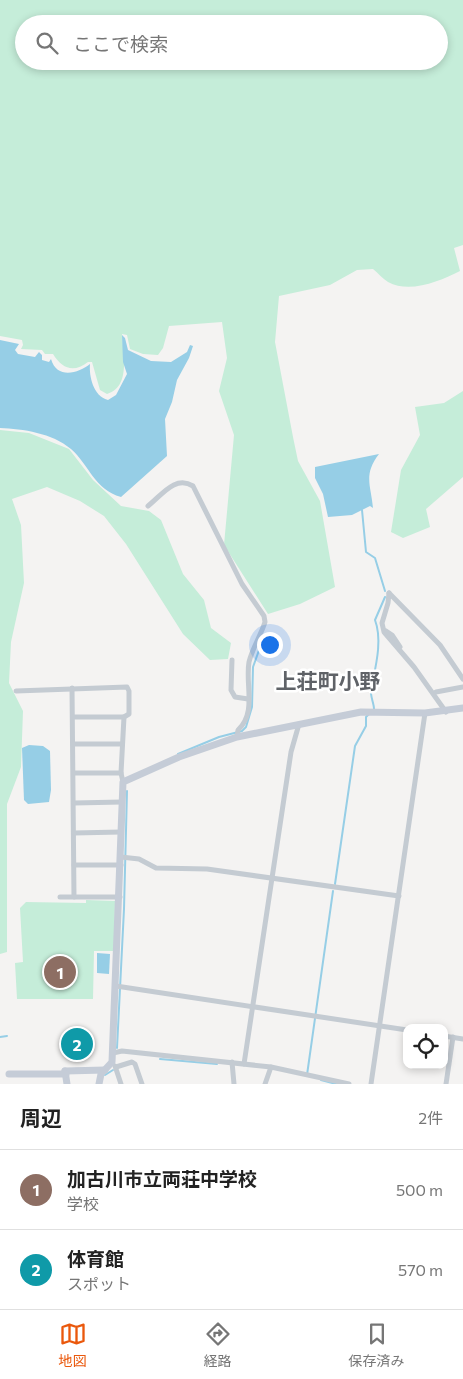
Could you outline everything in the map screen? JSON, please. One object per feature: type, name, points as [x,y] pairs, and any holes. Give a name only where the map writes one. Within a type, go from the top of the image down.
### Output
[{"type":"street","points":[[148,506],[175,483],[187,482],[193,486],[242,584],[264,616],[265,622],[250,660],[247,715],[244,724],[238,730],[237,737]]},
{"type":"street","points":[[444,710],[414,666],[398,650],[383,629],[383,615],[388,603],[389,592],[440,645],[463,680]]},
{"type":"street","points":[[383,629],[392,635],[436,692],[442,701],[444,710]]},
{"type":"street","points":[[232,660],[231,690],[235,697],[248,699]]},
{"type":"street","points":[[16,691],[127,687],[129,691],[129,714],[124,717],[73,717]]},
{"type":"street","points":[[436,692],[463,687]]},
{"type":"street","points":[[72,688],[74,897]]},
{"type":"street","points":[[123,782],[179,757],[237,737],[361,712],[425,713],[463,708]]},
{"type":"street","points":[[371,1084],[381,1026],[425,713]]},
{"type":"street","points":[[121,1084],[114,1064],[113,1053],[120,897],[123,782],[121,773],[124,717]]},
{"type":"street","points":[[244,1064],[254,1008],[291,752],[299,724]]},
{"type":"street","points":[[73,744],[122,744]]},
{"type":"street","points":[[74,773],[121,773]]},
{"type":"street","points":[[74,803],[122,802]]},
{"type":"street","points":[[74,833],[121,832]]},
{"type":"street","points":[[74,865],[139,859],[156,868],[207,869],[399,896]]},
{"type":"street","points":[[60,897],[120,897]]},
{"type":"street","points":[[116,986],[403,1029]]},
{"type":"street","points":[[448,1036],[463,1039]]},
{"type":"street","points":[[446,1084],[453,1037]]},
{"type":"street","points":[[113,1053],[122,1051],[232,1062],[328,1082],[349,1084]]},
{"type":"street","points":[[99,1084],[99,1079],[105,1070],[114,1064],[132,1062],[135,1064],[142,1084]]},
{"type":"street","points":[[232,1062],[234,1084]]},
{"type":"street","points":[[265,1084],[270,1069]]},
{"type":"street","points":[[9,1074],[105,1070]]},
{"type":"street","points":[[65,1071],[67,1084]]},
{"type":"green space","points":[[0,0],[463,0],[463,245],[454,248],[460,271],[425,285],[406,287],[388,282],[373,269],[357,270],[330,285],[279,296],[275,342],[293,437],[298,461],[320,501],[335,587],[300,604],[268,614],[224,545],[234,435],[219,391],[227,358],[222,322],[169,326],[163,348],[158,355],[143,354],[130,349],[127,335],[122,334],[123,377],[115,390],[107,394],[100,390],[92,362],[88,362],[78,368],[69,368],[60,363],[53,354],[45,354],[42,350],[21,349],[23,345],[22,340],[0,336]]},
{"type":"green space","points":[[463,391],[463,477],[426,509],[430,527],[403,538],[391,532],[401,470],[420,435],[415,407],[444,403]]},
{"type":"green space","points":[[0,430],[29,433],[69,449],[93,480],[121,506],[149,511],[161,520],[183,574],[204,600],[211,628],[231,643],[228,659],[210,660],[183,634],[126,544],[104,516],[80,501],[47,487],[12,499],[21,525],[24,583],[11,642],[9,683],[23,711],[21,767],[7,804],[7,952],[0,954]]},
{"type":"green space","points":[[86,900],[115,901],[114,951],[94,951],[93,999],[17,999],[15,963],[23,962],[20,908],[26,902],[86,903]]},
{"type":"water","points":[[122,335],[125,338],[128,350],[151,361],[171,362],[187,352],[190,345],[193,346],[177,380],[172,402],[165,419],[167,456],[121,497],[112,494],[98,483],[77,455],[55,439],[18,429],[0,428],[0,340],[19,344],[15,350],[18,354],[35,357],[39,352],[42,355],[42,360],[49,362],[51,359],[54,366],[63,372],[74,372],[90,364],[91,380],[95,390],[108,400],[116,395],[127,374],[123,362]]},
{"type":"water","points":[[379,454],[371,468],[369,480],[373,508],[370,506],[352,515],[328,517],[323,494],[315,478],[315,467]]},
{"type":"water","points":[[29,745],[43,746],[50,751],[51,790],[49,802],[28,804],[24,800],[22,748]]},
{"type":"water","points":[[97,953],[110,954],[109,974],[97,973]]},
{"type":"waterway","points":[[362,510],[366,552],[375,558],[385,591]]},
{"type":"waterway","points":[[374,709],[371,692],[378,646],[375,620],[385,597]]},
{"type":"waterway","points":[[178,754],[219,737],[242,731],[246,727],[252,707],[253,667],[263,639]]},
{"type":"waterway","points":[[335,884],[355,746],[366,726],[366,717],[369,714]]},
{"type":"waterway","points":[[117,1048],[124,909],[127,791]]},
{"type":"waterway","points":[[307,1075],[333,891]]},
{"type":"waterway","points":[[0,1037],[7,1036]]},
{"type":"waterway","points":[[160,1059],[217,1064]]},
{"type":"waterway","points":[[105,1075],[113,1070]]},
{"type":"waterway","points":[[321,1080],[336,1084]]},
{"type":"place","name":"加古川市立両荘中学校","points":[[60,972]]},
{"type":"place","name":"体育館","points":[[77,1044]]},
{"type":"district","name":"上荘町小野","points":[[328,680]]}]
